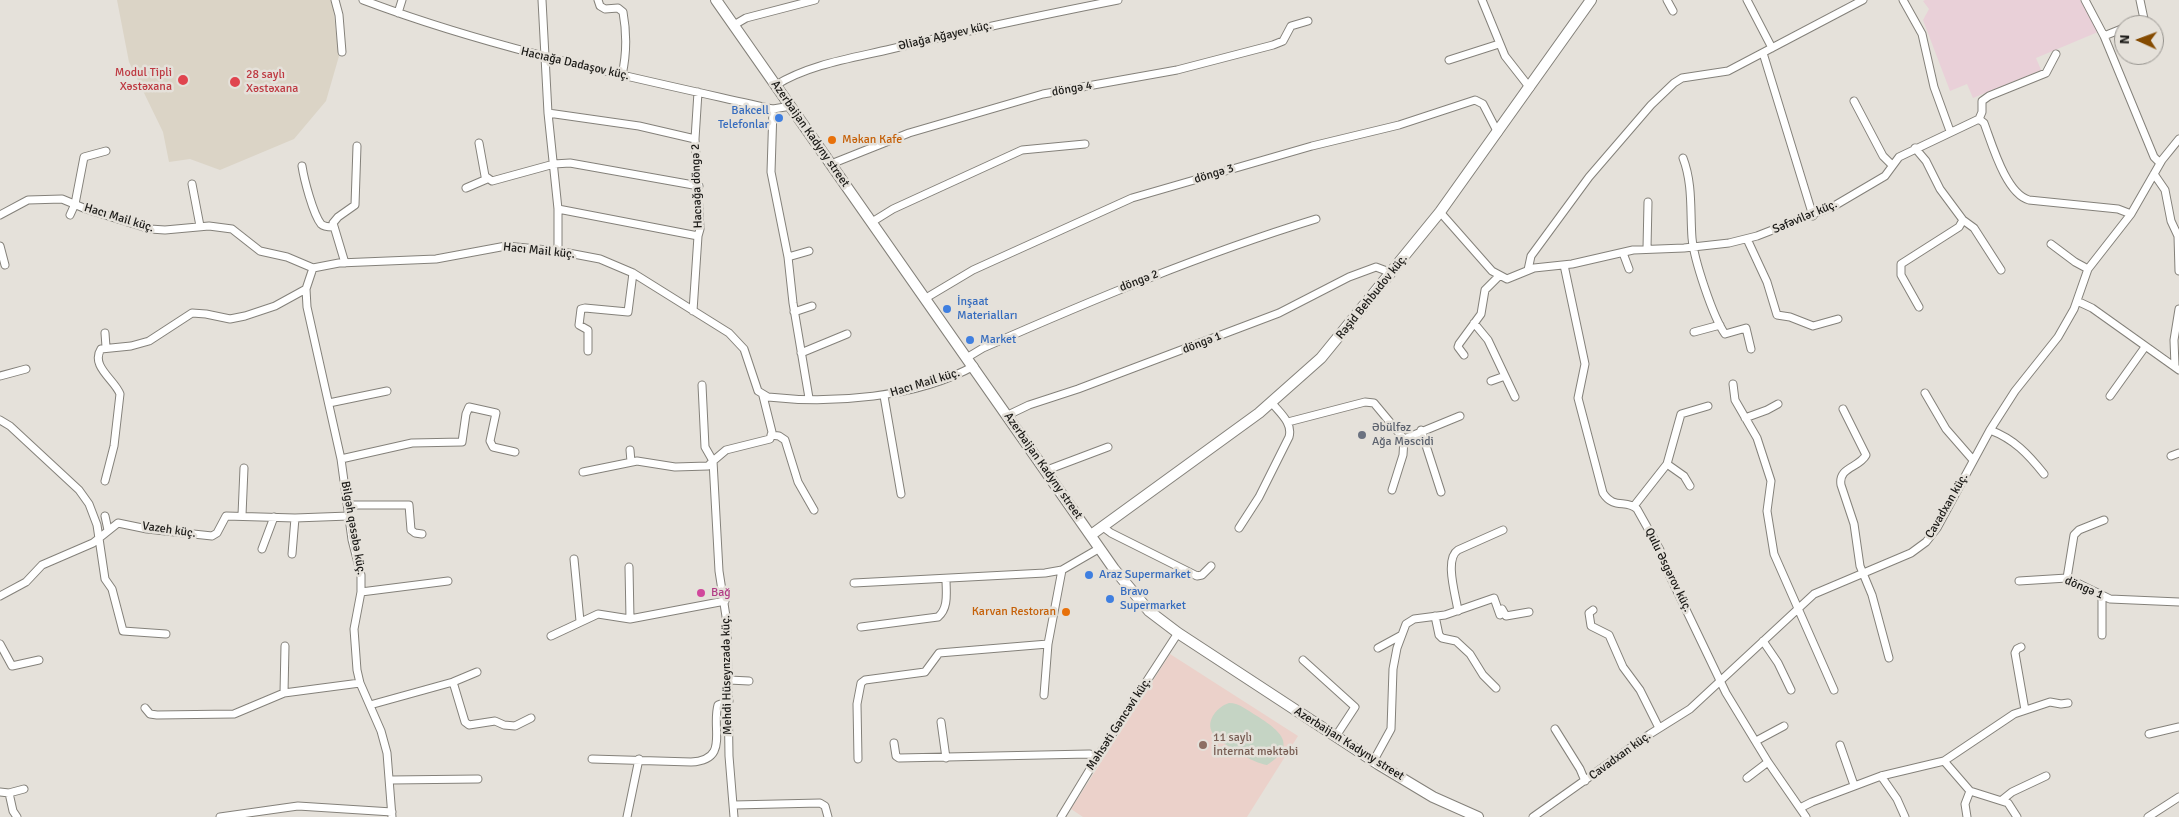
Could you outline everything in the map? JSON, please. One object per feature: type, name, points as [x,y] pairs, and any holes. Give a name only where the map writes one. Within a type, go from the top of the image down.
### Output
[{"type":"main road","name":"Azerbaijan Kadyny street","points":[[716,0],[1141,604],[1178,633],[1336,736],[1426,792],[1478,817]]},
{"type":"main road","name":"Rəşid Behbudov küç.","points":[[1091,535],[1272,403],[1321,358],[1440,212],[1591,0]]},
{"type":"street","points":[[336,0],[342,52]]},
{"type":"street","name":"Hacıağa Dadaşov küç.","points":[[363,0],[398,13],[546,57],[773,109],[791,106]]},
{"type":"street","points":[[398,13],[402,0]]},
{"type":"street","points":[[542,0],[548,113],[558,209],[558,251]]},
{"type":"street","points":[[598,0],[600,6],[605,10],[618,8],[623,12],[626,40],[622,75]]},
{"type":"street","points":[[734,25],[746,18],[814,0]]},
{"type":"street","name":"Əliağa Ağayev küç.","points":[[776,85],[796,74],[823,65],[986,26],[1118,0]]},
{"type":"street","points":[[1482,0],[1499,44],[1514,70],[1530,88]]},
{"type":"street","points":[[1667,0],[1673,11]]},
{"type":"street","points":[[1747,0],[1772,48]]},
{"type":"street","points":[[1528,270],[1531,256],[1589,177],[1651,105],[1674,83],[1687,77],[1708,76],[1728,71],[1863,0]]},
{"type":"street","points":[[1903,0],[1922,34],[1934,87],[1950,131]]},
{"type":"street","points":[[2085,0],[2104,36],[2154,157],[2160,163]]},
{"type":"street","points":[[2140,0],[2143,15]]},
{"type":"street","name":"döngə 4","points":[[831,164],[902,136],[1043,94],[1177,70],[1272,45],[1283,41],[1292,26],[1308,21]]},
{"type":"street","points":[[2104,36],[2114,32]]},
{"type":"street","points":[[1450,60],[1499,44]]},
{"type":"street","points":[[1762,53],[1803,179],[1813,216]]},
{"type":"street","points":[[2056,54],[2046,73],[1989,96],[1982,101],[1982,112],[1979,119],[1984,123],[2006,176],[2021,197],[2029,200],[2118,209],[2131,214]]},
{"type":"street","name":"Hacıağa döngə 2","points":[[693,311],[700,229],[695,139],[698,92]]},
{"type":"street","name":"döngə 3","points":[[926,298],[973,270],[1114,206],[1234,168],[1312,146],[1400,125],[1475,100],[1483,104],[1498,133]]},
{"type":"street","points":[[1854,101],[1883,156],[1892,165]]},
{"type":"street","points":[[773,109],[771,172],[788,257],[794,312],[809,398]]},
{"type":"street","points":[[548,113],[639,126],[695,139]]},
{"type":"street","name":"Səfəvilər küç.","points":[[1499,276],[1511,278],[1528,270],[1564,265],[1647,248],[1694,247],[1747,239],[1813,216],[1878,180],[1899,157],[1950,131],[1979,119]]},
{"type":"street","name":"Cavadxan küç.","points":[[1533,817],[1658,728],[1690,710],[1797,610],[1822,590],[1904,557],[1926,542],[1937,528],[1990,430],[2024,379],[2054,344],[2077,301],[2088,269],[2131,214],[2160,163],[2179,139]]},
{"type":"street","points":[[479,143],[487,179]]},
{"type":"street","points":[[872,222],[893,209],[1022,150],[1085,144]]},
{"type":"street","points":[[345,263],[333,227],[338,217],[355,206],[357,146]]},
{"type":"street","points":[[1915,148],[1926,161],[1940,189],[1963,220],[1974,228],[2001,270]]},
{"type":"street","points":[[70,215],[75,204],[84,157],[106,151]]},
{"type":"street","points":[[1682,158],[1690,181],[1694,247],[1720,325],[1724,334],[1746,328],[1752,349]]},
{"type":"street","points":[[466,188],[487,179],[492,181],[554,164],[570,163],[699,186]]},
{"type":"street","points":[[302,166],[308,192],[320,223],[333,227]]},
{"type":"street","points":[[2154,174],[2165,190],[2171,221],[2178,231],[2179,270]]},
{"type":"street","points":[[192,184],[200,226]]},
{"type":"street","name":"Hacı Mail küç.","points":[[0,215],[22,202],[36,198],[62,199],[157,230],[200,226],[237,231],[260,251],[287,258],[313,268],[345,263],[436,259],[496,247],[558,251],[608,261],[633,272],[729,333],[740,343],[748,357],[756,387],[764,396],[809,398],[884,396],[928,384],[974,366]]},
{"type":"street","points":[[1647,248],[1648,202]]},
{"type":"street","points":[[558,209],[698,236]]},
{"type":"street","points":[[1440,212],[1492,271],[1499,276],[1485,290],[1482,310],[1458,348],[1464,355]]},
{"type":"street","name":"döngə 2","points":[[968,357],[983,348],[1123,287],[1252,238],[1316,219]]},
{"type":"street","points":[[1919,306],[1901,275],[1900,264],[1959,227],[1963,220]]},
{"type":"street","points":[[1747,239],[1768,282],[1777,315],[1790,317],[1813,326],[1838,319]]},
{"type":"street","points":[[2051,244],[2088,269]]},
{"type":"street","points":[[0,246],[5,265]]},
{"type":"street","points":[[788,257],[809,251]]},
{"type":"street","points":[[1623,253],[1629,269]]},
{"type":"street","points":[[1564,265],[1584,364],[1578,398],[1593,461],[1607,499],[1613,503],[1634,506],[1667,464],[1681,414],[1708,406]]},
{"type":"street","name":"döngə 1","points":[[1008,415],[1029,405],[1087,386],[1279,313],[1349,276],[1376,267],[1392,273]]},
{"type":"street","name":"Bilgəh qəsəbə küç.","points":[[313,268],[306,289],[307,308],[341,459],[352,540],[361,575],[361,592],[354,629],[360,683],[387,753],[391,780],[392,815]]},
{"type":"street","points":[[588,351],[588,330],[579,324],[581,310],[585,308],[628,312],[633,272]]},
{"type":"street","points":[[105,481],[114,446],[120,394],[101,369],[99,350],[106,347],[144,343],[192,313],[230,319],[245,316],[275,306],[306,289]]},
{"type":"street","points":[[2077,301],[2092,308],[2177,368]]},
{"type":"street","points":[[794,312],[812,306]]},
{"type":"street","points":[[2177,368],[2174,340],[2179,309]]},
{"type":"street","points":[[1474,323],[1488,340],[1515,397]]},
{"type":"street","points":[[1694,332],[1720,325]]},
{"type":"street","points":[[105,333],[106,347]]},
{"type":"street","points":[[801,353],[847,334]]},
{"type":"street","points":[[2110,396],[2146,346]]},
{"type":"street","points":[[0,376],[26,369]]},
{"type":"street","points":[[1491,381],[1504,376]]},
{"type":"street","points":[[1733,384],[1735,400],[1757,438],[1768,472],[1771,490],[1766,511],[1774,554],[1797,610],[1834,690]]},
{"type":"street","name":"Mehdi Hüseynzadə küç.","points":[[702,385],[705,447],[713,461],[719,571],[725,601],[729,680],[729,756],[734,817]]},
{"type":"street","points":[[329,404],[386,391]]},
{"type":"street","points":[[1925,393],[1946,429],[1973,460]]},
{"type":"street","points":[[764,396],[772,435]]},
{"type":"street","points":[[884,396],[901,494]]},
{"type":"street","points":[[1288,422],[1370,402],[1378,406],[1404,439],[1404,455],[1392,490]]},
{"type":"street","points":[[1239,528],[1259,497],[1289,437],[1290,428],[1288,422],[1272,403]]},
{"type":"street","points":[[1745,418],[1778,404]]},
{"type":"street","points":[[341,459],[412,442],[462,442],[467,410],[473,406],[496,413],[490,441],[493,447],[515,452]]},
{"type":"street","points":[[1843,409],[1866,455],[1844,472],[1840,479],[1854,524],[1862,573],[1872,594],[1889,658]]},
{"type":"street","points":[[1404,439],[1421,430],[1460,416]]},
{"type":"street","points":[[0,420],[10,426],[86,499],[95,518],[105,579],[112,589],[121,629],[124,631],[166,634]]},
{"type":"street","points":[[1421,430],[1441,492]]},
{"type":"street","points":[[1990,430],[2013,441],[2030,456],[2044,474]]},
{"type":"street","points":[[583,472],[631,462],[701,468],[708,466],[726,450],[762,442],[772,435],[779,436],[785,440],[798,482],[814,510]]},
{"type":"street","points":[[1047,470],[1108,447]]},
{"type":"street","points":[[630,450],[631,462]]},
{"type":"street","points":[[2172,456],[2179,453]]},
{"type":"street","points":[[1667,464],[1684,476],[1690,486]]},
{"type":"street","points":[[242,515],[244,468]]},
{"type":"street","points":[[348,505],[409,505],[411,530],[422,534]]},
{"type":"street","name":"Qulu Əsgərov küç.","points":[[1634,506],[1660,550],[1667,570],[1720,680],[1768,762],[1806,817]]},
{"type":"street","name":"Vazeh küç.","points":[[108,530],[118,523],[126,523],[147,529],[212,536],[217,533],[226,516],[242,515],[274,518],[349,516]]},
{"type":"street","points":[[0,596],[26,582],[42,565],[99,540],[108,530],[105,516]]},
{"type":"street","points":[[262,549],[274,518]]},
{"type":"street","points":[[292,554],[295,518]]},
{"type":"street","points":[[2067,578],[2074,535],[2078,530],[2104,520]]},
{"type":"street","points":[[1103,527],[1111,533],[1197,576],[1202,575],[1211,566]]},
{"type":"street","points":[[1458,611],[1451,568],[1453,555],[1458,550],[1503,530]]},
{"type":"street","points":[[854,583],[1045,573],[1062,570],[1100,548]]},
{"type":"street","points":[[574,559],[580,621]]},
{"type":"street","points":[[629,567],[630,619]]},
{"type":"street","points":[[1044,695],[1048,644],[1062,570]]},
{"type":"street","name":"döngə 1","points":[[2019,581],[2067,578],[2102,597],[2121,601],[2179,602]]},
{"type":"street","points":[[861,627],[938,617],[944,611],[946,579]]},
{"type":"street","points":[[361,592],[448,581]]},
{"type":"street","points":[[2102,597],[2102,634]]},
{"type":"street","points":[[1494,598],[1500,615]]},
{"type":"street","points":[[1374,760],[1391,730],[1394,669],[1400,636],[1409,621],[1458,611],[1494,598],[1498,599],[1506,616],[1529,612]]},
{"type":"street","points":[[551,636],[598,614],[630,619],[725,601]]},
{"type":"street","points":[[1593,610],[1589,613],[1591,626],[1609,635],[1623,668],[1640,690],[1658,728]]},
{"type":"street","points":[[1436,616],[1439,635],[1442,638],[1456,641],[1470,654],[1483,675],[1496,688]]},
{"type":"street","name":"Məhsəti Gəncəvi küç.","points":[[1062,817],[1098,756],[1178,633]]},
{"type":"street","points":[[1378,648],[1400,636]]},
{"type":"street","points":[[1764,641],[1778,663],[1791,690]]},
{"type":"street","points":[[0,644],[8,662],[14,666],[39,660]]},
{"type":"street","points":[[858,759],[858,697],[861,683],[865,680],[925,672],[939,653],[1048,644]]},
{"type":"street","points":[[284,693],[285,646]]},
{"type":"street","points":[[2021,647],[2015,653],[2026,710]]},
{"type":"street","points":[[1303,660],[1355,706],[1336,736]]},
{"type":"street","points":[[0,665],[8,662]]},
{"type":"street","points":[[370,705],[453,682],[477,672]]},
{"type":"street","points":[[729,680],[749,681]]},
{"type":"street","points":[[453,682],[465,722],[469,725],[494,721],[504,725],[515,726],[530,718]]},
{"type":"street","points":[[145,708],[150,714],[157,715],[234,714],[284,693],[360,683]]},
{"type":"street","points":[[592,759],[691,762],[708,758],[714,752],[716,745],[717,708],[720,703],[729,701]]},
{"type":"street","points":[[1800,808],[1854,785],[1881,776],[1944,761],[2008,717],[2050,702],[2068,703]]},
{"type":"street","points":[[941,722],[946,758]]},
{"type":"street","points":[[1756,741],[1784,726]]},
{"type":"street","points":[[2149,734],[2179,727]]},
{"type":"street","points":[[1555,729],[1580,769],[1585,781]]},
{"type":"street","points":[[894,743],[896,756],[899,758],[1089,754],[1098,756]]},
{"type":"street","points":[[1840,745],[1854,785]]},
{"type":"street","points":[[627,817],[639,759]]},
{"type":"street","points":[[1944,761],[1970,791],[2002,800],[2012,806],[2017,817]]},
{"type":"street","points":[[1747,778],[1768,762]]},
{"type":"street","points":[[1881,776],[1897,799],[1905,817]]},
{"type":"street","points":[[2002,800],[2012,792],[2046,776]]},
{"type":"street","points":[[391,780],[478,779]]},
{"type":"street","points":[[0,792],[9,793],[24,788]]},
{"type":"street","points":[[1967,817],[1965,804],[1970,791]]},
{"type":"street","points":[[9,793],[13,811],[17,817]]},
{"type":"street","points":[[2148,817],[2179,797]]},
{"type":"street","points":[[734,805],[820,803],[825,806],[828,817]]},
{"type":"street","points":[[220,817],[298,806],[392,815]]},
{"type":"shaded area","name":"28 saylı Xəstəxana","points":[[117,0],[332,0],[339,56],[326,101],[294,139],[220,170],[190,159],[169,162],[163,132],[129,62]]},
{"type":"shaded area","points":[[2080,0],[2098,32],[2036,58],[2041,70],[1973,98],[1967,84],[1950,91],[1923,20],[1929,9],[1923,1]]},
{"type":"shaded area","points":[[1170,654],[1298,736],[1247,817],[1083,817],[1071,809]]},
{"type":"green space","points":[[1229,703],[1240,706],[1265,721],[1278,732],[1284,744],[1277,758],[1267,765],[1261,764],[1240,754],[1215,736],[1210,726],[1213,716],[1220,708]]},
{"type":"place","name":"Modul Tipli Xəstəxana","points":[[183,80]]},
{"type":"place","name":"28 saylı Xəstəxana","points":[[235,82]]},
{"type":"place","name":"Bakcell Telefonlar","points":[[779,118]]},
{"type":"place","name":"Məkan Kafe","points":[[832,140]]},
{"type":"place","name":"İnşaat Materialları","points":[[947,309]]},
{"type":"place","name":"Market","points":[[970,340]]},
{"type":"place","name":"Əbülfəz Ağa Məscidi","points":[[1362,435]]},
{"type":"place","name":"Araz Supermarket","points":[[1089,575]]},
{"type":"place","name":"Bağ","points":[[701,593]]},
{"type":"place","name":"Bravo Supermarket","points":[[1110,599]]},
{"type":"place","name":"Karvan Restoran","points":[[1066,612]]},
{"type":"place","name":"11 saylı İnternat məktəbi","points":[[1203,745]]}]
